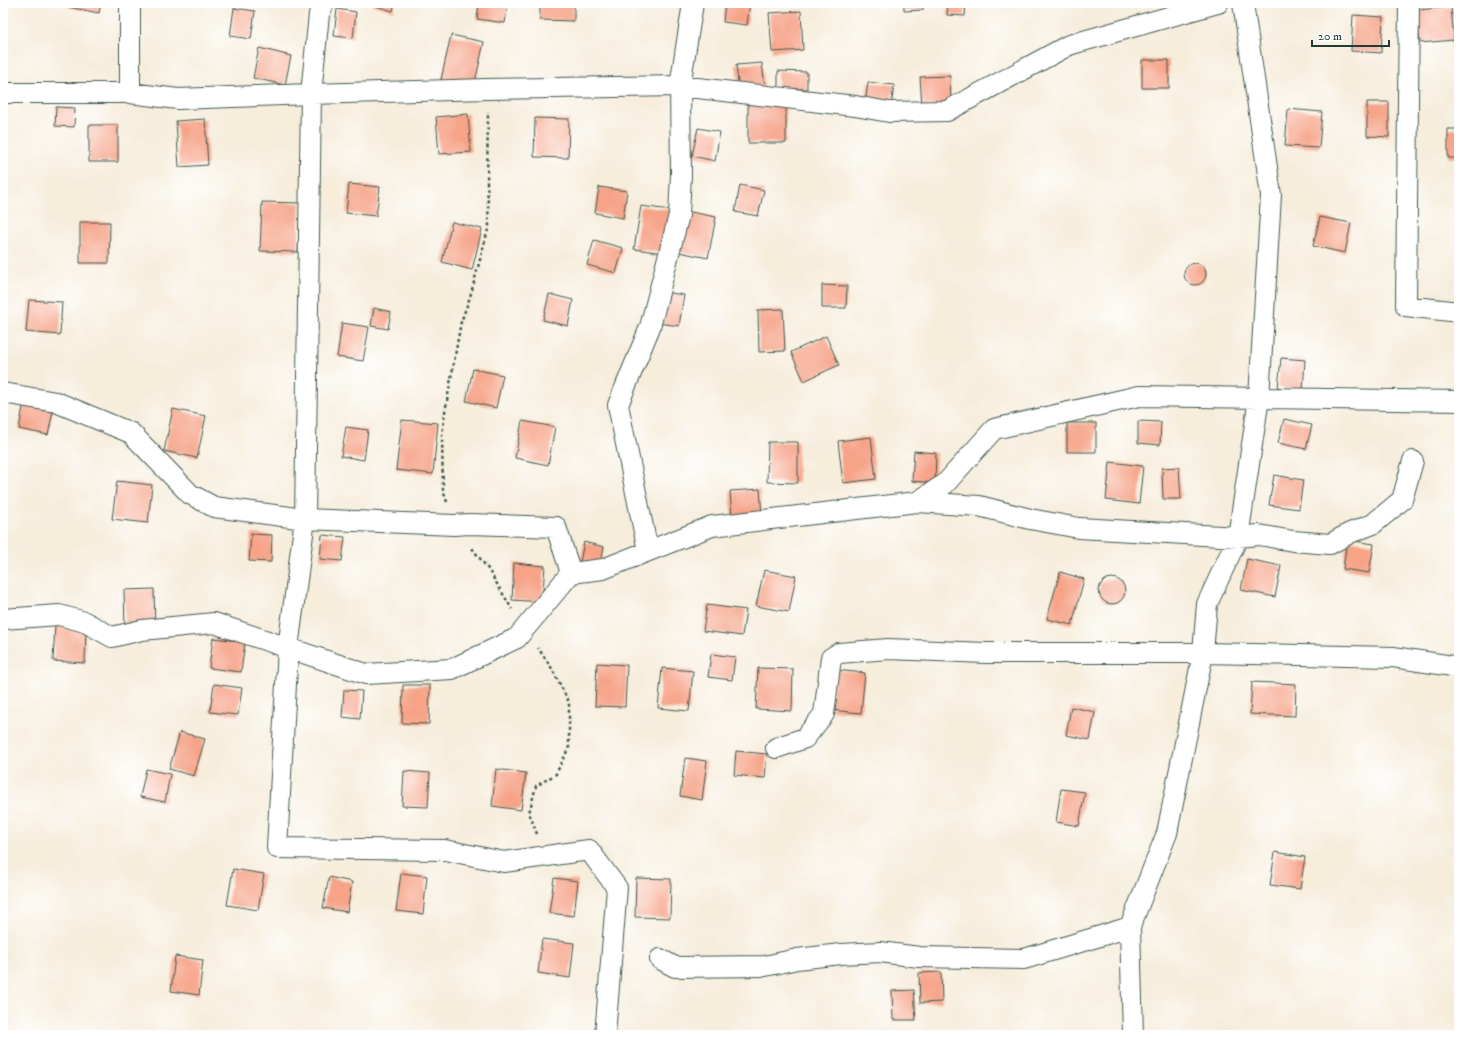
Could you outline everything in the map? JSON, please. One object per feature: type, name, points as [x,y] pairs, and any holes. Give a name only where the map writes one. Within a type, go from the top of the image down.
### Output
[{"type":"street","points":[[130,3],[130,93]]},
{"type":"street","points":[[324,3],[319,14],[311,94],[305,519],[288,648],[277,848],[445,850],[504,862],[589,850],[617,888],[605,1035]]},
{"type":"street","points":[[648,552],[618,405],[650,326],[679,215],[681,174],[680,86],[693,3]]},
{"type":"street","points":[[3,93],[130,93],[178,100],[311,94],[486,89],[680,86],[855,106],[889,112],[947,111],[1069,45],[1218,3]]},
{"type":"street","points":[[1133,1035],[1130,927],[1168,834],[1203,654],[1207,604],[1238,537],[1259,398],[1271,196],[1243,3]]},
{"type":"street","points":[[1408,3],[1406,306],[1459,312]]},
{"type":"street","points":[[3,393],[56,402],[131,433],[190,494],[214,507],[305,519],[454,525],[470,524],[556,527],[571,573]]},
{"type":"street","points":[[917,502],[945,484],[994,429],[1139,396],[1459,401]]},
{"type":"street","points":[[3,619],[59,615],[84,622],[112,637],[142,630],[214,623],[366,674],[452,669],[517,638],[571,573],[603,569],[712,526],[917,502],[979,506],[1030,519],[1079,528],[1238,537],[1259,535],[1293,541],[1330,544],[1350,533],[1373,524],[1402,500],[1413,462]]},
{"type":"street","points":[[776,748],[805,738],[824,714],[831,658],[839,653],[888,649],[986,653],[1393,657],[1459,667]]},
{"type":"street","points":[[660,959],[675,967],[765,966],[796,959],[841,954],[880,952],[919,957],[1024,959],[1130,927]]},
{"type":"path","points":[[486,89],[489,120],[487,183],[489,226],[470,297],[461,322],[445,412],[442,436],[443,490],[454,525],[488,569],[524,630],[551,667],[569,702],[569,747],[556,774],[536,786],[529,812],[544,856]]},
{"type":"building","points":[[68,3],[101,3],[99,13],[68,7]]},
{"type":"building","points":[[373,3],[395,3],[393,11],[372,5]]},
{"type":"building","points":[[479,3],[508,3],[505,23],[477,19]]},
{"type":"building","points":[[540,3],[574,3],[574,21],[540,20]]},
{"type":"building","points":[[725,3],[750,3],[747,25],[723,22]]},
{"type":"building","points":[[904,3],[923,3],[923,10],[904,11]]},
{"type":"building","points":[[948,3],[966,3],[965,16],[947,15]]},
{"type":"building","points":[[1451,7],[1454,40],[1420,43],[1417,10]]},
{"type":"building","points":[[234,8],[255,11],[251,39],[230,36]]},
{"type":"building","points":[[337,9],[356,12],[353,38],[334,36]]},
{"type":"building","points":[[801,11],[803,50],[772,52],[769,13]]},
{"type":"building","points":[[1353,15],[1383,17],[1381,53],[1351,51]]},
{"type":"building","points":[[451,35],[484,42],[474,87],[441,80]]},
{"type":"building","points":[[259,48],[291,56],[285,85],[253,78]]},
{"type":"building","points":[[1142,60],[1169,60],[1169,88],[1142,88]]},
{"type":"building","points":[[762,63],[765,87],[739,90],[736,65]]},
{"type":"building","points":[[778,71],[807,72],[807,89],[778,88]]},
{"type":"building","points":[[950,76],[951,105],[922,106],[920,77]]},
{"type":"building","points":[[868,82],[894,85],[891,108],[865,105]]},
{"type":"building","points":[[1367,102],[1389,102],[1389,137],[1367,136]]},
{"type":"building","points":[[748,104],[786,104],[786,143],[748,143]]},
{"type":"building","points":[[56,107],[75,108],[74,127],[55,126]]},
{"type":"building","points":[[1288,109],[1322,112],[1319,148],[1285,146]]},
{"type":"building","points":[[468,114],[471,152],[439,154],[436,117]]},
{"type":"building","points":[[535,118],[569,119],[568,158],[534,157]]},
{"type":"building","points":[[205,119],[208,165],[179,167],[176,121]]},
{"type":"building","points":[[89,125],[118,125],[118,162],[89,162]]},
{"type":"building","points":[[698,128],[720,132],[715,161],[692,156]]},
{"type":"building","points":[[1448,129],[1459,129],[1459,158],[1448,158]]},
{"type":"building","points":[[349,184],[380,187],[376,216],[346,213]]},
{"type":"building","points":[[740,185],[764,190],[758,216],[735,212]]},
{"type":"building","points":[[599,187],[627,191],[623,218],[595,213]]},
{"type":"building","points":[[262,202],[300,203],[298,252],[260,251]]},
{"type":"building","points":[[641,206],[670,210],[664,253],[634,249]]},
{"type":"building","points":[[686,211],[716,217],[708,258],[679,252]]},
{"type":"building","points":[[1320,217],[1351,223],[1345,253],[1313,246]]},
{"type":"building","points":[[80,222],[110,222],[109,263],[80,263]]},
{"type":"building","points":[[452,222],[482,229],[472,270],[442,262]]},
{"type":"building","points":[[594,240],[623,248],[616,273],[587,265]]},
{"type":"building","points":[[1195,263],[1199,264],[1205,270],[1205,278],[1199,284],[1195,285],[1191,284],[1185,278],[1184,274],[1185,270],[1191,264]]},
{"type":"building","points":[[822,285],[847,286],[846,308],[822,308]]},
{"type":"building","points":[[663,292],[684,295],[679,326],[658,323]]},
{"type":"building","points":[[549,294],[573,300],[568,326],[543,320]]},
{"type":"building","points":[[29,300],[62,302],[60,335],[26,332]]},
{"type":"building","points":[[374,308],[391,312],[388,329],[371,326]]},
{"type":"building","points":[[783,309],[785,351],[759,352],[758,310]]},
{"type":"building","points":[[342,323],[369,327],[363,361],[337,357]]},
{"type":"building","points":[[826,336],[839,365],[804,381],[791,352]]},
{"type":"building","points":[[1281,358],[1305,360],[1303,390],[1278,388]]},
{"type":"building","points":[[473,369],[503,375],[496,408],[466,401]]},
{"type":"building","points":[[24,401],[54,406],[48,435],[19,429]]},
{"type":"building","points":[[173,409],[206,416],[197,458],[164,451]]},
{"type":"building","points":[[1284,419],[1312,425],[1306,449],[1278,443]]},
{"type":"building","points":[[402,420],[438,423],[433,474],[396,470]]},
{"type":"building","points":[[522,421],[555,427],[548,465],[515,458]]},
{"type":"building","points":[[1138,421],[1161,422],[1160,445],[1138,443]]},
{"type":"building","points":[[1067,423],[1096,423],[1096,452],[1067,452]]},
{"type":"building","points":[[346,427],[368,430],[364,460],[341,456]]},
{"type":"building","points":[[871,437],[876,479],[843,483],[838,441]]},
{"type":"building","points":[[768,442],[798,442],[798,483],[767,482]]},
{"type":"building","points":[[914,451],[936,453],[935,483],[912,481]]},
{"type":"building","points":[[1110,462],[1143,466],[1139,504],[1106,500]]},
{"type":"building","points":[[1179,467],[1181,499],[1163,499],[1162,468]]},
{"type":"building","points":[[1274,475],[1303,480],[1299,509],[1269,505]]},
{"type":"building","points":[[117,481],[152,485],[148,523],[112,519]]},
{"type":"building","points":[[760,489],[762,516],[732,518],[730,491]]},
{"type":"building","points":[[251,534],[272,535],[271,562],[249,561]]},
{"type":"building","points":[[322,535],[345,537],[342,561],[320,559]]},
{"type":"building","points":[[1347,540],[1374,544],[1369,573],[1343,569]]},
{"type":"building","points":[[584,542],[604,547],[600,566],[580,562]]},
{"type":"building","points":[[1247,559],[1281,566],[1275,597],[1241,590]]},
{"type":"building","points":[[514,563],[545,566],[542,602],[512,600]]},
{"type":"building","points":[[764,570],[796,576],[789,612],[756,606]]},
{"type":"building","points":[[1060,572],[1084,579],[1072,625],[1047,619]]},
{"type":"building","points":[[1112,578],[1121,582],[1125,591],[1121,600],[1112,604],[1103,600],[1099,591],[1103,582]]},
{"type":"building","points":[[154,589],[155,627],[125,628],[124,590]]},
{"type":"building","points":[[707,605],[746,610],[742,636],[703,631]]},
{"type":"building","points":[[55,625],[86,626],[85,663],[53,661]]},
{"type":"building","points":[[213,638],[245,642],[241,672],[209,668]]},
{"type":"building","points":[[711,654],[735,657],[732,680],[708,677]]},
{"type":"building","points":[[597,663],[627,665],[625,707],[595,706]]},
{"type":"building","points":[[662,668],[693,671],[689,711],[658,708]]},
{"type":"building","points":[[758,668],[793,669],[792,711],[756,709]]},
{"type":"building","points":[[835,670],[865,673],[861,713],[830,710]]},
{"type":"building","points":[[1252,682],[1296,684],[1295,716],[1250,714]]},
{"type":"building","points":[[214,684],[242,688],[238,715],[210,712]]},
{"type":"building","points":[[403,685],[430,685],[429,724],[402,723]]},
{"type":"building","points":[[344,690],[362,691],[360,719],[342,717]]},
{"type":"building","points":[[1071,707],[1095,712],[1090,740],[1066,735]]},
{"type":"building","points":[[180,732],[205,739],[194,776],[169,769]]},
{"type":"building","points":[[736,751],[767,754],[765,778],[734,775]]},
{"type":"building","points":[[685,758],[707,761],[702,800],[680,796]]},
{"type":"building","points":[[146,769],[170,774],[165,802],[140,797]]},
{"type":"building","points":[[496,769],[526,773],[521,810],[492,806]]},
{"type":"building","points":[[404,771],[430,773],[428,807],[402,806]]},
{"type":"building","points":[[1061,789],[1085,792],[1079,826],[1056,822]]},
{"type":"building","points":[[1275,852],[1305,857],[1300,889],[1270,885]]},
{"type":"building","points":[[233,869],[264,874],[258,910],[227,905]]},
{"type":"building","points":[[401,873],[427,876],[423,914],[396,911]]},
{"type":"building","points":[[329,877],[352,882],[347,912],[323,908]]},
{"type":"building","points":[[554,878],[578,881],[574,916],[549,913]]},
{"type":"building","points":[[636,878],[671,879],[670,918],[635,917]]},
{"type":"building","points":[[542,939],[574,943],[570,978],[538,973]]},
{"type":"building","points":[[175,956],[203,960],[199,995],[171,991]]},
{"type":"building","points":[[941,972],[942,1002],[920,1003],[919,973]]},
{"type":"building","points":[[914,990],[916,1020],[893,1020],[892,991]]}]
